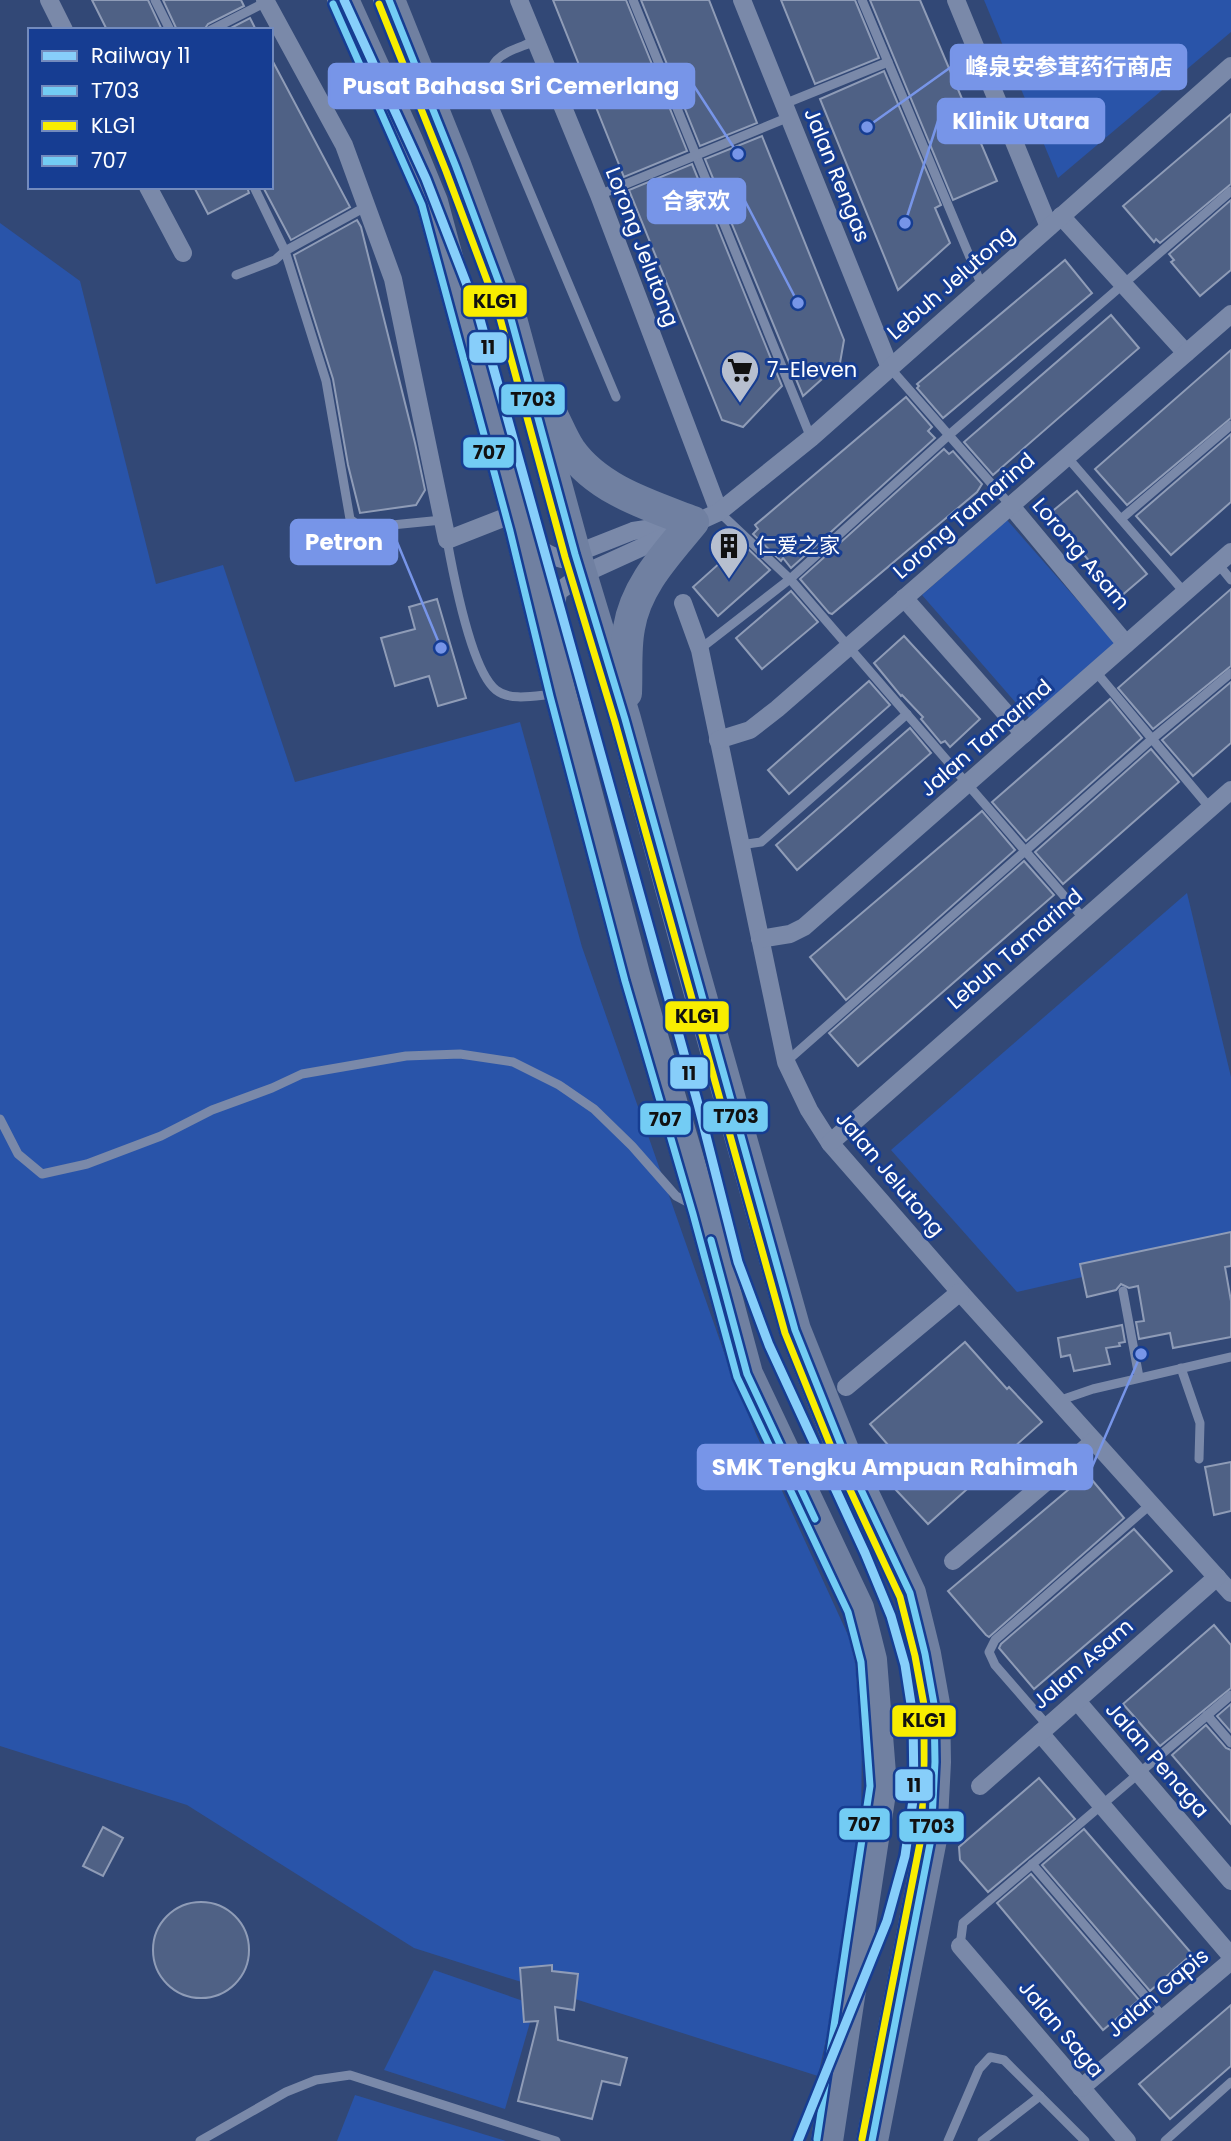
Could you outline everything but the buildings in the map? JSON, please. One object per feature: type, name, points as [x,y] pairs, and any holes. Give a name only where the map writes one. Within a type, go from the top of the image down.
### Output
[{"type":"highway","points":[[343,0],[432,202],[518,520],[560,693],[635,978],[747,1374],[858,1608],[871,1660],[881,1786],[827,2141]]},
{"type":"highway","points":[[389,0],[547,404],[570,450],[586,468],[621,492],[706,517],[648,579],[633,608],[628,630],[625,719]]},
{"type":"highway","points":[[507,304],[578,564],[625,719],[796,1330],[847,1460],[910,1593],[925,1654],[934,1704],[935,1762],[931,1839],[873,2141]]},
{"type":"street","points":[[49,0],[63,28]]},
{"type":"street","name":"Lorong Jelutong","points":[[519,0],[598,195],[706,517]]},
{"type":"street","name":"Jalan Rengas","points":[[741,0],[890,368]]},
{"type":"street","points":[[956,0],[1055,222],[1123,284],[1186,353]]},
{"type":"street","points":[[266,1],[344,145],[393,279],[447,540],[518,520],[535,546],[551,556],[578,564],[558,592],[551,656]]},
{"type":"street","name":"Lebuh Jelutong","points":[[578,564],[706,517],[811,438],[1231,66]]},
{"type":"street","points":[[149,189],[183,253]]},
{"type":"street","name":"Lorong Tamarind","points":[[718,740],[750,730],[1231,314]]},
{"type":"street","name":"Lorong Asam","points":[[1011,506],[1126,644]]},
{"type":"street","name":"Jalan Tamarind","points":[[760,939],[790,934],[804,927],[1224,558]]},
{"type":"street","points":[[904,598],[1024,734]]},
{"type":"street","name":"Jalan Jelutong","points":[[683,603],[700,650],[786,1062],[809,1110],[830,1143],[960,1292],[1231,1593]]},
{"type":"street","name":"Lebuh Tamarind","points":[[830,1143],[1231,790]]},
{"type":"street","points":[[846,1387],[960,1292]]},
{"type":"street","points":[[953,1561],[1094,1441]]},
{"type":"street","name":"Jalan Asam","points":[[980,1786],[1217,1577]]},
{"type":"street","name":"Jalan Penaga","points":[[1077,1701],[1231,1881]]},
{"type":"street","points":[[1044,1730],[1101,1805],[1231,1959]]},
{"type":"street","name":"Jalan Saga","points":[[960,1946],[1127,2141]]},
{"type":"street","name":"Jalan Gapis","points":[[1082,2088],[1231,1959]]},
{"type":"lane","points":[[155,0],[169,28]]},
{"type":"lane","points":[[633,0],[811,438]]},
{"type":"lane","points":[[862,0],[982,286]]},
{"type":"lane","points":[[215,28],[266,1]]},
{"type":"lane","points":[[535,41],[501,56],[488,72],[488,92],[617,397]]},
{"type":"lane","points":[[598,195],[697,154],[888,62]]},
{"type":"lane","points":[[255,189],[285,251],[326,382],[350,519],[362,528],[442,520]]},
{"type":"lane","points":[[700,650],[790,579],[949,435],[1231,191]]},
{"type":"lane","points":[[236,275],[275,260],[285,251],[367,206]]},
{"type":"lane","name":"Lorong Asam","points":[[890,368],[1011,506]]},
{"type":"lane","points":[[1121,520],[1231,425]]},
{"type":"lane","points":[[1067,457],[1185,593]]},
{"type":"lane","points":[[706,517],[790,579],[1084,919]]},
{"type":"lane","points":[[447,540],[462,615],[485,674],[496,690],[512,697],[560,693]]},
{"type":"lane","points":[[1224,558],[1231,580]]},
{"type":"lane","points":[[1096,672],[1210,808]]},
{"type":"lane","points":[[786,1062],[1152,739],[1231,673]]},
{"type":"lane","points":[[740,845],[761,842],[907,714]]},
{"type":"lane","points":[[0,1119],[18,1154],[42,1174],[87,1164],[161,1136],[212,1110],[302,1074],[406,1056],[460,1054],[513,1062],[559,1085],[594,1109],[632,1146],[676,1196],[703,1211]]},
{"type":"lane","points":[[1123,1291],[1139,1377]]},
{"type":"lane","points":[[1058,1401],[1139,1377],[1231,1357]]},
{"type":"lane","points":[[1181,1368],[1200,1423],[1199,1459]]},
{"type":"lane","points":[[1044,1730],[995,1665],[989,1652],[995,1640],[1151,1504]]},
{"type":"lane","points":[[960,1946],[963,1923],[1231,1695]]},
{"type":"lane","points":[[1207,1715],[1231,1742]]},
{"type":"lane","points":[[1032,1864],[1164,2018]]},
{"type":"lane","points":[[948,2141],[979,2069],[990,2057],[1004,2060],[1085,2141]]},
{"type":"lane","points":[[200,2141],[286,2092],[316,2080],[350,2075],[556,2141]]},
{"type":"lane","points":[[1166,2141],[1231,2082]]},
{"type":"lane","points":[[982,2141],[1040,2096]]},
{"type":"shaded area","points":[[984,0],[1231,0],[1231,32],[1058,178]]},
{"type":"shaded area","points":[[0,223],[80,281],[156,584],[223,565],[295,782],[520,722],[582,947],[726,1358],[756,1434],[853,1646],[862,1723],[861,1843],[818,2076],[414,1948],[187,1805],[0,1746]]},
{"type":"shaded area","points":[[1007,520],[1115,643],[1029,718],[922,595]]},
{"type":"shaded area","points":[[1187,893],[1231,1077],[1231,1243],[1017,1292],[891,1150]]},
{"type":"shaded area","points":[[434,1970],[535,2005],[505,2109],[384,2070]]},
{"type":"shaded area","points":[[355,2095],[506,2141],[337,2141]]},
{"type":"rail line","name":"11","points":[[344,0],[426,179],[479,316],[698,1104],[738,1262],[769,1345],[865,1553],[891,1616],[905,1665],[913,1717],[914,1793],[905,1856],[887,1921],[798,2141]]},
{"type":"transit line","name":"T703","points":[[389,0],[507,304],[795,1330],[847,1460],[910,1593],[925,1654],[934,1704],[935,1762],[931,1839],[872,2141]]},
{"type":"transit line","name":"707","points":[[333,4],[422,205],[510,531],[625,981],[737,1377],[848,1612],[861,1662],[870,1786],[817,2139]]},
{"type":"transit line","name":"KLG1","points":[[379,4],[497,307],[785,1333],[838,1464],[900,1597],[915,1656],[924,1705],[921,1838],[862,2139]]},
{"type":"transit line","name":"T703","points":[[711,1240],[747,1374],[815,1519]]},
{"type":"place","name":"峰泉安参茸药行商店","points":[[867,127]]},
{"type":"place","name":"Pusat Bahasa Sri Cemerlang","points":[[738,154]]},
{"type":"place","name":"Klinik Utara","points":[[905,223]]},
{"type":"place","name":"合家欢","points":[[798,303]]},
{"type":"place","name":"7-Eleven","points":[[740,404]]},
{"type":"place","name":"仁爱之家","points":[[729,580]]},
{"type":"place","name":"Petron","points":[[441,648]]},
{"type":"place","name":"SMK Tengku Ampuan Rahimah","points":[[1141,1354]]}]
